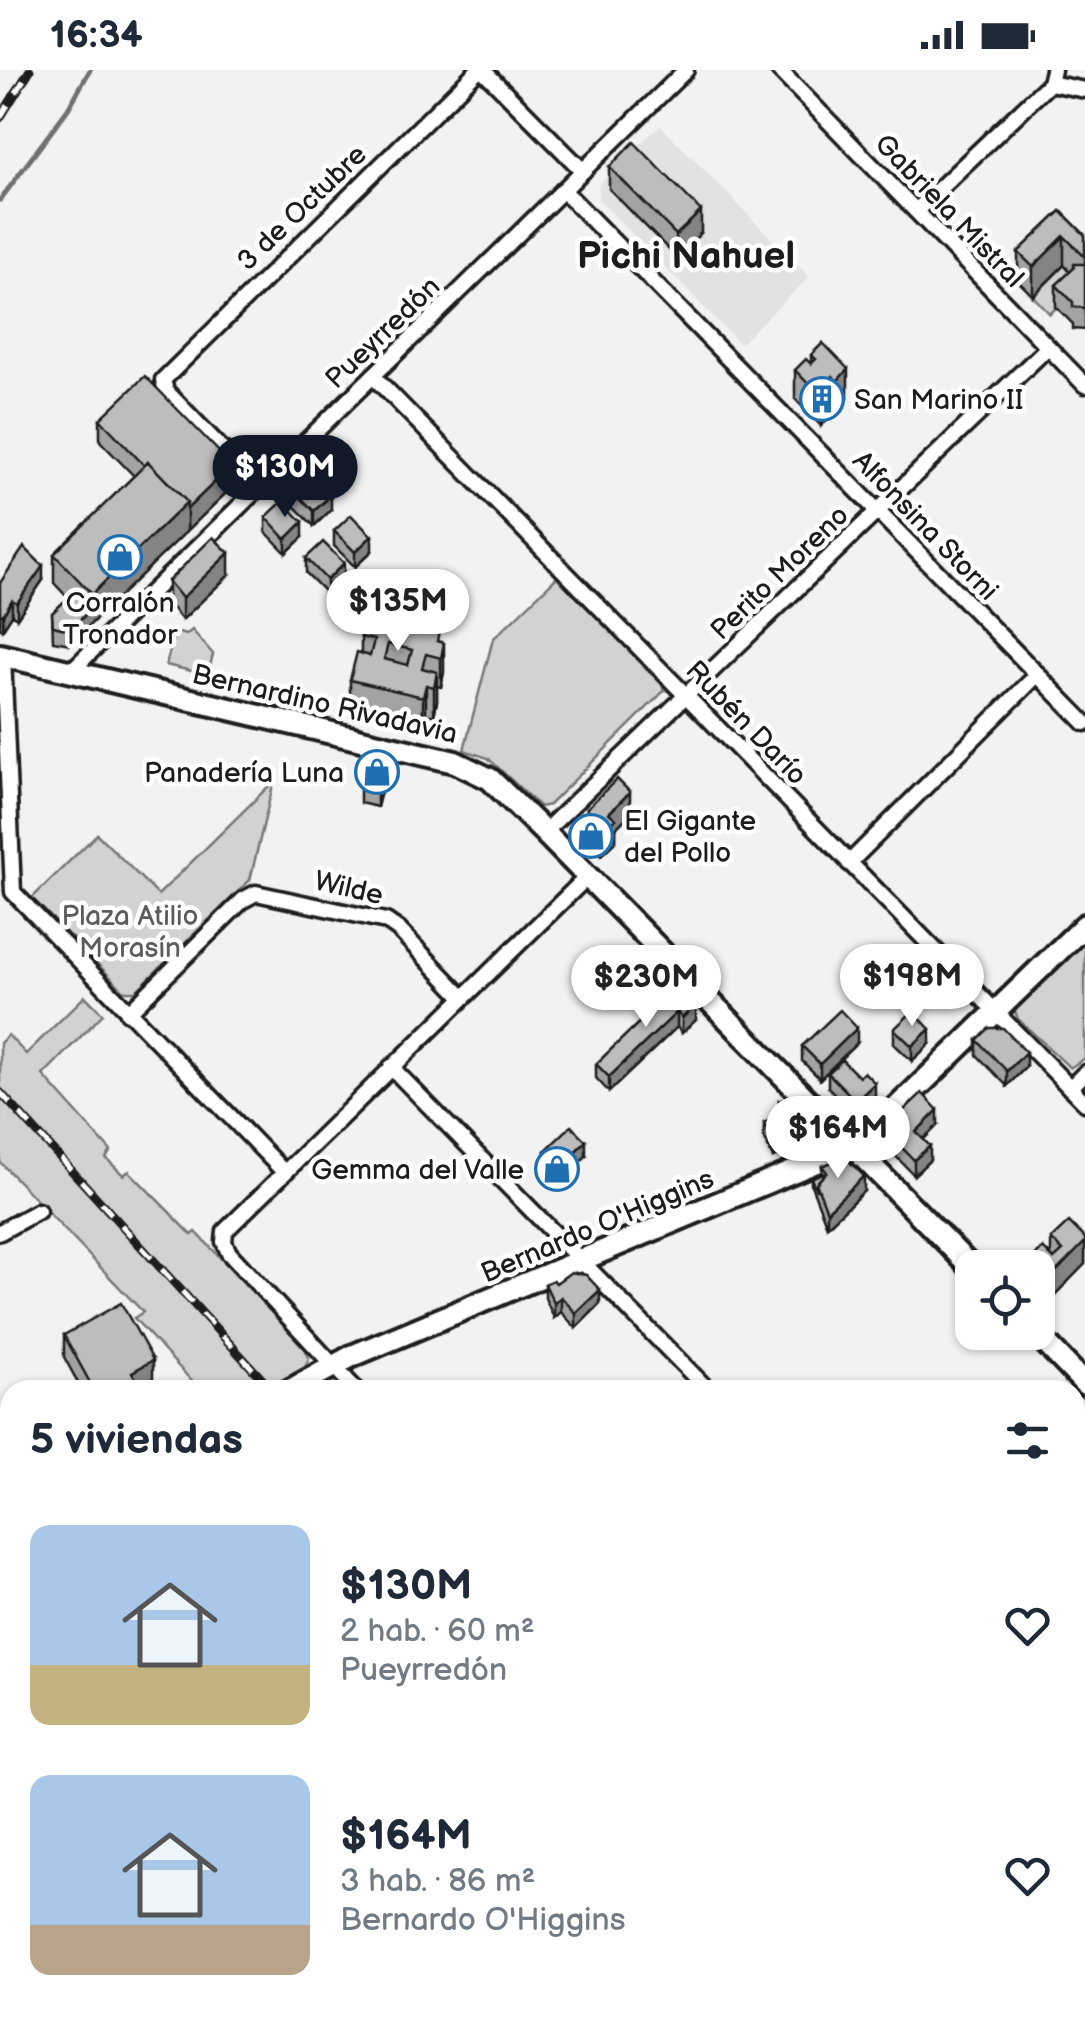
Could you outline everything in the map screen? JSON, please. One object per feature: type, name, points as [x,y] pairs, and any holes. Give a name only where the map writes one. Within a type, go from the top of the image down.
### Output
[{"type":"main road","name":"Bernardino Rivadavia","points":[[1,655],[467,766],[490,778],[955,1250]]},
{"type":"main road","name":"Bernardo O'Higgins","points":[[308,1380],[852,1144],[886,1118],[1085,925]]},
{"type":"main road","points":[[1052,1350],[1081,1380]]},
{"type":"street","points":[[481,70],[583,171]]},
{"type":"street","name":"3 de Octubre","points":[[259,487],[166,391],[162,382],[481,70]]},
{"type":"street","name":"Pueyrredón","points":[[70,672],[686,70]]},
{"type":"street","name":"Gabriela Mistral","points":[[779,70],[1085,385]]},
{"type":"street","points":[[916,211],[1051,77],[1085,90]]},
{"type":"street","name":"Alfonsina Storni","points":[[563,190],[1085,723]]},
{"type":"street","name":"Perito Moreno","points":[[544,832],[1048,347]]},
{"type":"street","name":"Rubén Darío","points":[[373,376],[1085,1103]]},
{"type":"street","points":[[1,655],[11,888],[19,901],[283,1172]]},
{"type":"street","points":[[849,862],[1038,674]]},
{"type":"street","points":[[346,1380],[229,1254],[223,1238],[229,1224],[588,876]]},
{"type":"street","name":"Wilde","points":[[128,1013],[252,894],[386,921],[463,997]]},
{"type":"street","points":[[390,1067],[698,1380]]},
{"type":"street","points":[[1070,1088],[1085,1073]]},
{"type":"street","points":[[0,1232],[38,1211]]},
{"type":"shaded area","points":[[660,125],[809,277],[740,344],[598,199],[599,184]]},
{"type":"green space","points":[[1064,265],[1084,286],[1074,290],[1050,314],[1033,296]]},
{"type":"green space","points":[[557,577],[661,682],[664,691],[549,805],[540,807],[488,758],[464,750],[493,639]]},
{"type":"green space","points":[[192,630],[213,654],[208,675],[166,665],[175,632],[186,635]]},
{"type":"green space","name":"Plaza Atilio Morasín","points":[[274,781],[250,880],[136,991],[124,991],[32,898],[97,834],[158,895]]},
{"type":"green space","points":[[1085,937],[1085,1058],[1070,1068],[1018,1019],[1014,1009]]},
{"type":"green space","points":[[85,996],[103,1014],[43,1075],[111,1151],[106,1158],[123,1175],[129,1171],[192,1235],[196,1232],[305,1347],[309,1359],[292,1380],[191,1380],[134,1318],[143,1312],[0,1162],[0,1043],[8,1035],[26,1054]]},
{"type":"building","points":[[634,142],[701,211],[676,235],[609,167]]},
{"type":"building","points":[[1061,211],[1085,235],[1085,257],[1064,236],[1033,267],[1018,252]]},
{"type":"building","points":[[1074,264],[1085,264],[1085,308],[1073,307],[1073,302],[1056,285]]},
{"type":"building","points":[[823,343],[848,369],[837,381],[833,376],[828,381],[832,386],[821,397],[795,370],[806,359],[811,364],[816,359],[811,355]]},
{"type":"building","points":[[145,376],[226,459],[227,470],[187,509],[187,502],[100,419]]},
{"type":"building","points":[[148,462],[187,502],[92,594],[54,554]]},
{"type":"building","points":[[310,474],[331,495],[314,511],[293,490]]},
{"type":"building","points":[[283,501],[303,522],[286,539],[266,517]]},
{"type":"building","points":[[351,515],[372,536],[355,552],[334,531]]},
{"type":"building","points":[[213,537],[229,553],[182,598],[168,581]]},
{"type":"building","points":[[323,542],[344,563],[327,580],[306,558]]},
{"type":"building","points":[[24,547],[43,566],[17,603],[12,600],[0,614],[0,583]]},
{"type":"building","points":[[75,591],[92,608],[70,630],[53,626],[52,613]]},
{"type":"building","points":[[368,609],[440,627],[437,641],[444,643],[441,658],[426,654],[422,668],[437,672],[434,687],[426,685],[423,697],[350,680],[357,652],[370,656],[374,640],[361,637]],"holes":[[[388,644],[412,650],[408,665],[384,659]]]},
{"type":"building","points":[[369,751],[386,755],[377,792],[360,788]]},
{"type":"building","points":[[617,779],[630,792],[609,813],[616,819],[601,833],[587,819],[587,808]]},
{"type":"building","points":[[677,986],[696,1005],[682,1018],[677,1012],[609,1077],[596,1064]]},
{"type":"building","points":[[840,1010],[857,1028],[820,1064],[802,1046]]},
{"type":"building","points":[[913,1011],[930,1029],[912,1046],[894,1029]]},
{"type":"building","points":[[989,1028],[1003,1028],[1026,1052],[1007,1071],[977,1040]]},
{"type":"building","points":[[842,1060],[859,1077],[864,1072],[875,1083],[856,1101],[828,1073]]},
{"type":"building","points":[[922,1093],[938,1110],[916,1132],[930,1146],[914,1160],[884,1129]]},
{"type":"building","points":[[787,1098],[810,1121],[808,1131],[773,1143],[764,1123],[785,1114],[779,1101]]},
{"type":"building","points":[[571,1126],[586,1141],[560,1166],[545,1151]]},
{"type":"building","points":[[839,1159],[849,1161],[864,1176],[827,1211],[816,1183],[827,1172],[822,1166]]},
{"type":"building","points":[[824,1175],[816,1183],[816,1190],[811,1178]]},
{"type":"building","points":[[1069,1222],[1085,1242],[1055,1273],[1055,1258],[1063,1251],[1051,1239]]},
{"type":"building","points":[[571,1272],[586,1275],[600,1290],[576,1313],[561,1297],[554,1303],[545,1284],[553,1280],[556,1283]]},
{"type":"building","points":[[121,1303],[153,1360],[132,1372],[136,1380],[89,1380],[64,1335]]},
{"type":"waterway","points":[[0,200],[68,109],[90,70]]},
{"type":"railway","points":[[0,118],[30,70]]},
{"type":"railway","points":[[0,1092],[263,1380]]},
{"type":"place","name":"San Marino II","points":[[822,399]]},
{"type":"place","name":"Corralón Tronador","points":[[120,557]]},
{"type":"place","name":"Panadería Luna","points":[[377,772]]},
{"type":"place","name":"El Gigante del Pollo","points":[[591,836]]},
{"type":"place","name":"Gemma del Valle","points":[[557,1169]]},
{"type":"district","name":"Pichi Nahuel","points":[[686,255]]}]
